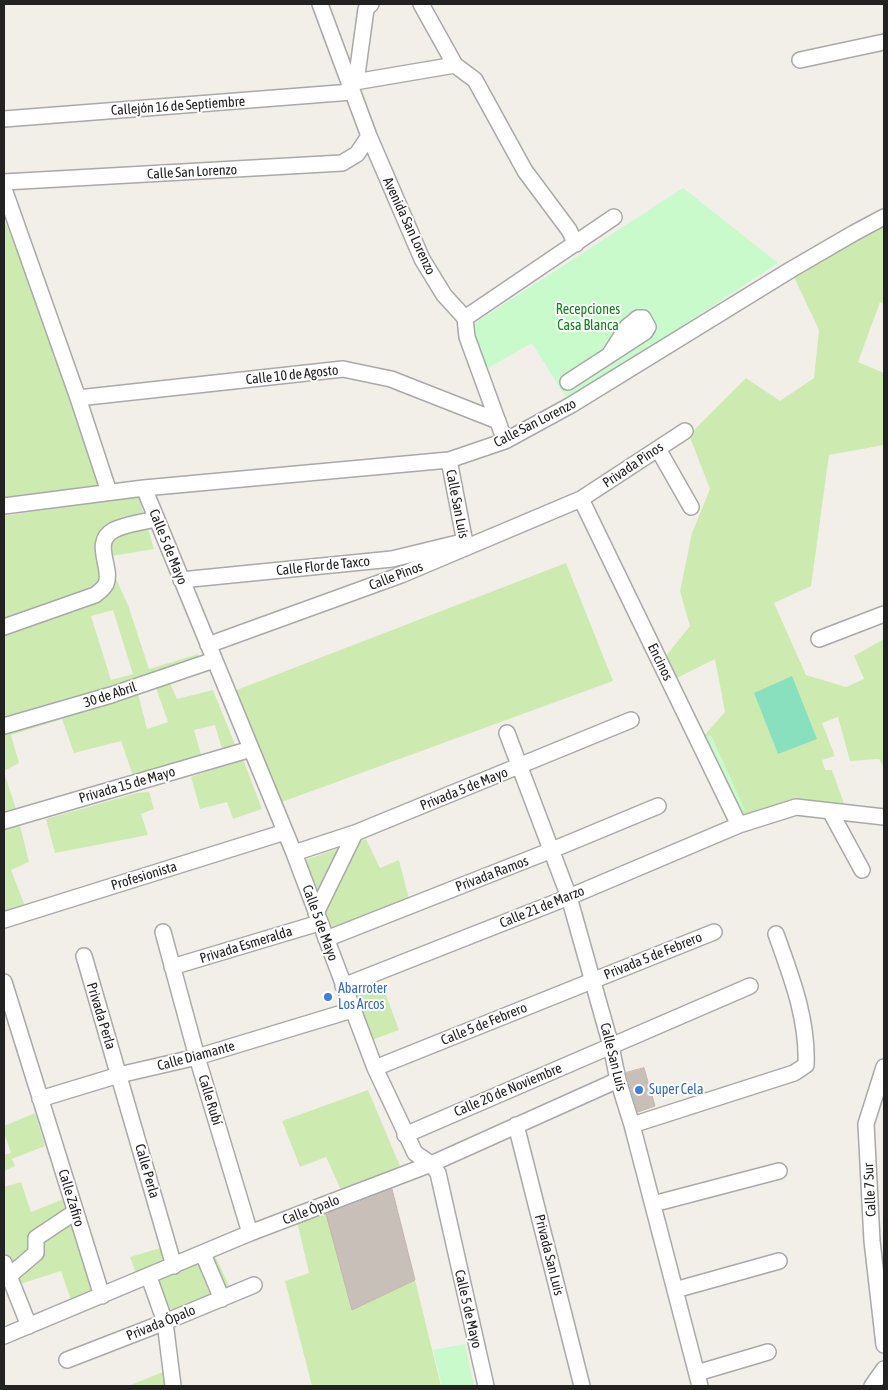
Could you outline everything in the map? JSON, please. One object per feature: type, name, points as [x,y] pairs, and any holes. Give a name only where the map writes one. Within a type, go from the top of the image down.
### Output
[{"type":"street","name":"Avenida San Lorenzo","points":[[320,4],[369,136],[422,259],[444,296],[465,318]]},
{"type":"street","points":[[352,86],[368,6],[382,4]]},
{"type":"street","points":[[421,4],[455,65],[475,80],[525,171],[569,230],[576,244]]},
{"type":"street","points":[[800,60],[884,42]]},
{"type":"street","name":"Callejón 16 de Septiembre","points":[[4,119],[352,86],[455,65]]},
{"type":"street","name":"Calle San Lorenzo","points":[[4,182],[342,163],[357,154],[369,136]]},
{"type":"street","points":[[4,189],[109,492]]},
{"type":"street","points":[[505,441],[467,337],[465,318],[614,217]]},
{"type":"street","name":"Calle San Lorenzo","points":[[4,506],[144,488],[449,460],[505,441],[571,405],[792,269],[884,217]]},
{"type":"street","points":[[568,382],[610,354]]},
{"type":"street","points":[[594,364],[608,382]]},
{"type":"street","name":"Calle 10 de Agosto","points":[[78,398],[343,369],[391,378],[498,421]]},
{"type":"street","name":"Privada Pinos","points":[[581,500],[685,431]]},
{"type":"street","points":[[658,449],[691,507]]},
{"type":"street","name":"Calle San Luis","points":[[449,460],[465,544]]},
{"type":"street","name":"Calle 5 de Mayo","points":[[144,488],[294,853],[375,1068],[415,1153],[431,1164],[438,1173],[486,1386]]},
{"type":"street","name":"Calle Pinos","points":[[208,645],[401,575],[465,544],[581,500]]},
{"type":"street","name":"Encinos","points":[[581,500],[739,825]]},
{"type":"street","points":[[4,627],[95,595],[106,586],[108,575],[103,557],[104,541],[108,534],[115,530],[156,519]]},
{"type":"street","name":"Calle Flor de Taxco","points":[[181,580],[392,559],[465,544]]},
{"type":"street","points":[[819,639],[884,614]]},
{"type":"street","name":"30 de Abril","points":[[4,726],[111,695],[214,660]]},
{"type":"street","name":"Privada 5 de Mayo","points":[[294,853],[355,833],[632,720]]},
{"type":"street","name":"Calle San Luis","points":[[507,733],[569,897],[611,1046],[618,1080],[632,1125],[699,1380]]},
{"type":"street","name":"Privada 15 de Mayo","points":[[4,821],[251,749]]},
{"type":"street","name":"Privada Ramos","points":[[326,939],[658,806]]},
{"type":"street","name":"Calle 21 de Marzo","points":[[343,986],[569,897],[739,825],[796,807],[884,817]]},
{"type":"street","points":[[830,811],[862,870]]},
{"type":"street","name":"Profesionista","points":[[4,920],[285,832]]},
{"type":"street","points":[[318,918],[355,833]]},
{"type":"street","name":"Privada Esmeralda","points":[[172,967],[318,918]]},
{"type":"street","name":"Calle Rubí","points":[[163,932],[197,1057],[250,1233]]},
{"type":"street","name":"Privada 5 de Febrero","points":[[592,981],[714,932]]},
{"type":"street","points":[[632,1125],[794,1073],[806,1065],[801,1005],[776,934]]},
{"type":"street","name":"Privada Perla","points":[[84,956],[119,1075]]},
{"type":"street","name":"Calle 5 de Febrero","points":[[375,1068],[592,981]]},
{"type":"street","name":"Calle Zafiro","points":[[4,982],[102,1296]]},
{"type":"street","name":"Calle 20 de Noviembre","points":[[405,1135],[678,1019],[750,986]]},
{"type":"street","name":"Calle Diamante","points":[[40,1099],[119,1075],[197,1057],[352,1010]]},
{"type":"street","name":"Calle 7 Sur","points":[[884,1067],[866,1124],[872,1242],[884,1345]]},
{"type":"street","name":"Calle Perla","points":[[119,1075],[174,1266]]},
{"type":"street","name":"Calle Ópalo","points":[[4,1336],[149,1277],[250,1233],[431,1164],[618,1080]]},
{"type":"street","name":"Privada San Luis","points":[[516,1125],[582,1386]]},
{"type":"street","points":[[653,1204],[779,1171]]},
{"type":"street","points":[[29,1326],[7,1269],[36,1253],[36,1238],[75,1212]]},
{"type":"street","points":[[203,1254],[222,1299]]},
{"type":"street","points":[[675,1290],[779,1261]]},
{"type":"street","points":[[149,1277],[165,1322],[173,1386]]},
{"type":"street","name":"Privada Ópalo","points":[[67,1360],[254,1285]]},
{"type":"street","points":[[699,1380],[768,1352]]},
{"type":"street","points":[[872,1386],[884,1370]]},
{"type":"green space","name":"Recepciones Casa Blanca","points":[[683,188],[778,263],[568,401],[532,343],[488,368],[470,326]]},
{"type":"green space","points":[[4,219],[77,397],[100,485],[4,501]]},
{"type":"green space","points":[[884,224],[884,304],[880,302],[858,362],[884,373],[884,445],[829,455],[811,586],[774,603],[806,675],[846,687],[864,679],[854,656],[884,639],[884,768],[879,759],[850,761],[838,717],[822,723],[835,756],[822,760],[825,770],[832,770],[845,806],[739,820],[702,738],[725,712],[715,659],[671,681],[662,661],[690,626],[680,591],[692,533],[710,489],[689,435],[746,378],[780,401],[814,378],[819,330],[793,275]]},
{"type":"green space","points":[[138,495],[154,549],[106,557],[128,605],[149,669],[198,654],[206,672],[170,683],[177,699],[213,690],[236,747],[222,749],[215,725],[194,730],[202,758],[133,776],[121,741],[74,753],[62,719],[11,735],[19,763],[4,771],[4,516]],"holes":[[[113,610],[133,674],[111,680],[91,616]],[[155,685],[168,722],[147,729],[137,689]]]},
{"type":"green space","points":[[566,563],[613,681],[279,803],[234,691]]},
{"type":"green space","points":[[792,676],[817,739],[778,754],[754,693]]},
{"type":"green space","points":[[711,735],[745,810],[737,815],[702,738]]},
{"type":"green space","points":[[243,759],[262,809],[233,819],[227,802],[200,809],[191,777]]},
{"type":"green space","points":[[4,772],[17,812],[4,816]]},
{"type":"green space","points":[[149,792],[154,809],[141,814],[148,835],[55,853],[46,819],[137,793]]},
{"type":"green space","points":[[18,817],[29,862],[11,870],[27,911],[4,919],[4,822]]},
{"type":"green space","points":[[366,839],[380,868],[399,860],[409,899],[329,932],[302,861]]},
{"type":"green space","points":[[382,984],[399,1030],[372,1040],[352,996]]},
{"type":"green space","points":[[368,1090],[400,1166],[341,1190],[326,1157],[300,1167],[282,1121]]},
{"type":"green space","points":[[35,1113],[45,1146],[12,1159],[15,1166],[4,1171],[4,1155],[11,1153],[4,1132],[4,1126]]},
{"type":"green space","points":[[21,1182],[31,1212],[69,1197],[99,1294],[73,1306],[61,1271],[17,1285],[4,1251],[4,1187]]},
{"type":"green space","points":[[324,1206],[352,1310],[415,1280],[441,1386],[312,1386],[285,1281],[309,1273],[296,1217]]},
{"type":"green space","points":[[167,1246],[173,1265],[138,1279],[130,1257]]},
{"type":"green space","points":[[213,1251],[231,1290],[165,1313],[151,1277]]},
{"type":"green space","points":[[465,1344],[474,1386],[442,1386],[433,1350]]},
{"type":"green space","points":[[178,1366],[182,1386],[128,1386]]},
{"type":"building","name":"Super Cela","points":[[644,1068],[655,1106],[638,1112],[626,1073]]},
{"type":"building","points":[[392,1189],[415,1280],[352,1310],[326,1214]]},
{"type":"place","name":"Abarroter Los Arcos","points":[[328,997]]},
{"type":"place","name":"Super Cela","points":[[639,1090]]}]
